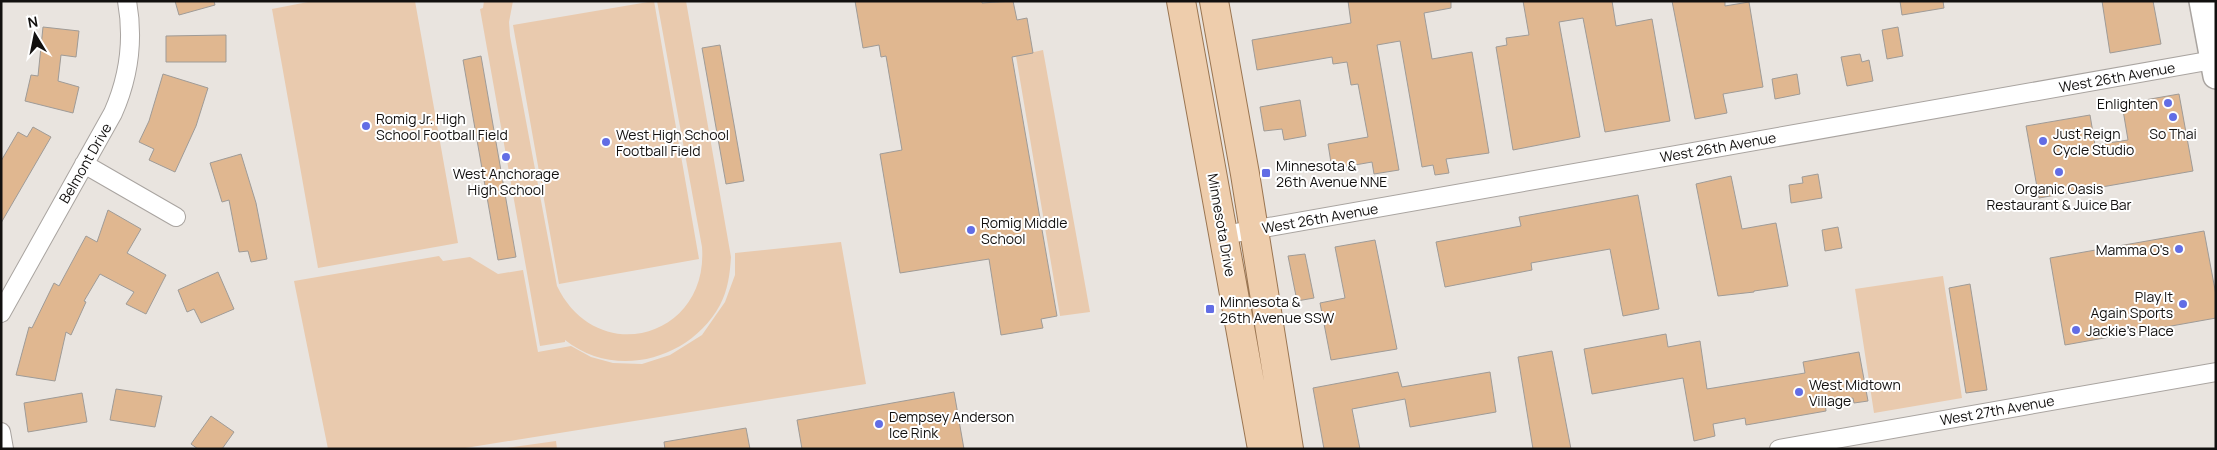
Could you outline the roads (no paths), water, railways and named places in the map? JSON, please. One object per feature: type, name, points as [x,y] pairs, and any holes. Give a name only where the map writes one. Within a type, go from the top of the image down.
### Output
[{"type":"main road","name":"Minnesota Drive","points":[[1181,1],[1262,449]]},
{"type":"main road","points":[[1214,1],[1290,449]]},
{"type":"main road","points":[[2202,1],[2214,68]]},
{"type":"street","name":"Belmont Drive","points":[[1,313],[113,113],[122,92],[130,45],[127,1]]},
{"type":"street","name":"West 26th Avenue","points":[[1224,235],[2214,68]]},
{"type":"street","points":[[84,164],[176,217]]},
{"type":"street","name":"West 27th Avenue","points":[[1779,449],[2216,372]]},
{"type":"street","points":[[1,432],[4,449]]},
{"type":"place","name":"Enlighten","points":[[2168,103]]},
{"type":"place","name":"So Thai","points":[[2173,117]]},
{"type":"place","name":"Romig Jr. High School Football Field","points":[[366,126]]},
{"type":"place","name":"Just Reign Cycle Studio","points":[[2043,141]]},
{"type":"place","name":"West High School Football Field","points":[[606,142]]},
{"type":"place","name":"West Anchorage High School","points":[[506,157]]},
{"type":"place","name":"Organic Oasis Restaurant & Juice Bar","points":[[2059,172]]},
{"type":"place","name":"Minnesota & 26th Avenue NNE","points":[[1266,173]]},
{"type":"place","name":"Romig Middle School","points":[[971,230]]},
{"type":"place","name":"Mamma O's","points":[[2179,249]]},
{"type":"place","name":"Play It Again Sports","points":[[2183,304]]},
{"type":"place","name":"Minnesota & 26th Avenue SSW","points":[[1210,309]]},
{"type":"place","name":"Jackie's Place","points":[[2076,330]]},
{"type":"place","name":"West Midtown Village","points":[[1799,392]]},
{"type":"place","name":"Dempsey Anderson Ice Rink","points":[[879,424]]}]
